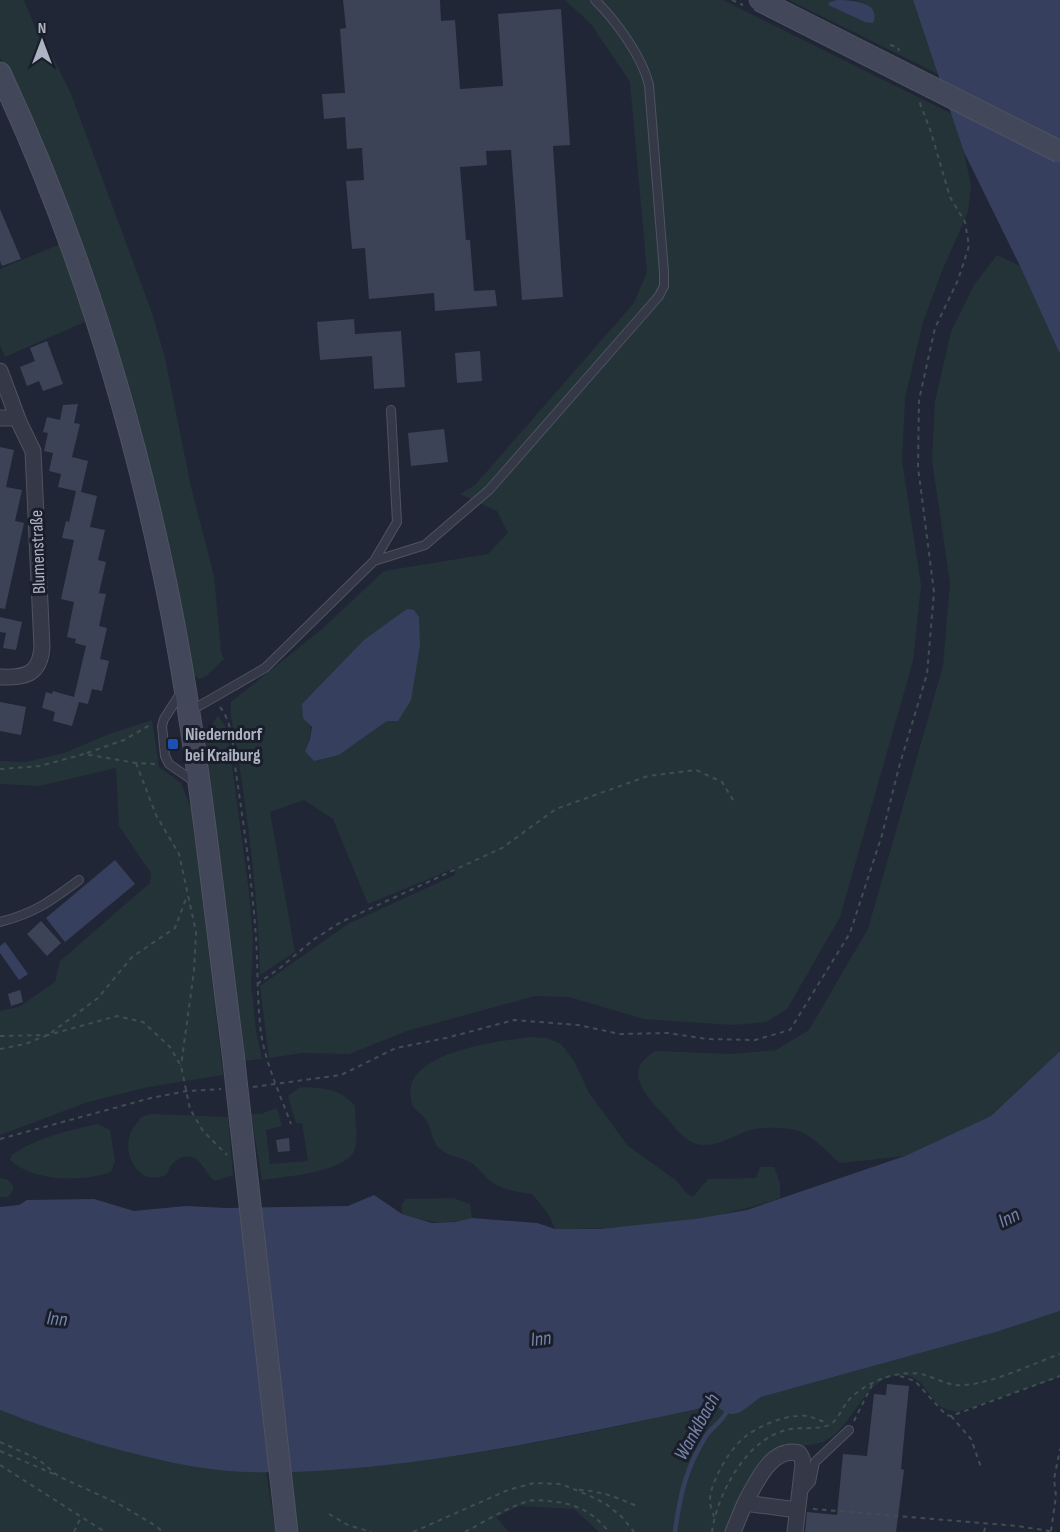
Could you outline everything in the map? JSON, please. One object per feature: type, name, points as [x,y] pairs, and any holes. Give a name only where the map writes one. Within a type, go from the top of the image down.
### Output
[{"type":"main road","points":[[759,0],[1060,152]]},
{"type":"main road","points":[[0,74],[53,200],[101,334],[142,478],[158,547],[199,785],[241,1125],[236,1160],[287,1532]]},
{"type":"street","points":[[0,371],[17,418],[0,418]]},
{"type":"street","name":"Blumenstraße","points":[[0,677],[30,673],[40,661],[42,647],[35,467],[33,451],[17,418]]},
{"type":"street","points":[[733,1532],[756,1482],[777,1456],[793,1451],[799,1453],[802,1458],[795,1532]]},
{"type":"street","points":[[745,1503],[798,1504]]},
{"type":"lane","points":[[374,561],[425,545],[489,490],[659,296],[664,286],[646,74],[617,26],[595,0]]},
{"type":"lane","points":[[188,712],[265,668],[374,561],[397,522],[391,410]]},
{"type":"lane","points":[[184,688],[162,726],[165,756],[169,764],[199,785]]},
{"type":"lane","points":[[0,922],[23,916],[44,906],[79,880]]},
{"type":"lane","points":[[798,1504],[811,1482],[815,1462],[849,1430]]},
{"type":"path","points":[[888,45],[898,47],[902,57]]},
{"type":"path","points":[[246,1087],[277,1085],[341,1075],[396,1048],[446,1038],[513,1020],[578,1025],[620,1034],[668,1034],[707,1039],[755,1040],[790,1030],[850,933],[882,835],[899,767],[927,674],[934,592],[918,466],[919,400],[935,328],[958,280],[969,246],[965,222],[950,197],[930,129],[918,98]]},
{"type":"path","points":[[212,699],[222,710],[230,732],[252,894],[257,984],[265,1057],[291,1124]]},
{"type":"path","points":[[0,769],[40,766],[84,754],[124,740],[148,725],[164,719]]},
{"type":"path","points":[[84,754],[136,764],[169,764]]},
{"type":"path","points":[[136,764],[156,815],[179,854],[196,932],[194,970],[182,1066],[190,1109],[204,1131],[236,1160]]},
{"type":"path","points":[[257,984],[313,940],[341,922],[502,848],[556,809],[648,776],[696,770],[722,782],[734,800]]},
{"type":"path","points":[[0,1049],[25,1044],[48,1035],[98,998],[132,957],[175,928],[188,896]]},
{"type":"path","points":[[0,1036],[48,1035],[69,1031],[105,1018],[117,1016],[130,1018],[143,1022],[156,1033],[170,1047],[182,1066]]},
{"type":"path","points":[[0,1139],[151,1098],[187,1090],[224,1089]]},
{"type":"path","points":[[849,1430],[873,1383],[896,1375],[922,1374],[954,1385],[966,1385],[989,1380],[1060,1354]]},
{"type":"path","points":[[896,1375],[915,1381],[946,1415],[951,1416],[971,1439],[981,1467]]},
{"type":"path","points":[[951,1416],[1060,1376]]},
{"type":"path","points":[[714,1517],[710,1500],[717,1475],[733,1449],[746,1436],[783,1419],[797,1416],[807,1415],[831,1423]]},
{"type":"path","points":[[0,1442],[38,1459],[58,1476]]},
{"type":"path","points":[[1050,1531],[1056,1496],[1054,1479],[1060,1449]]},
{"type":"path","points":[[0,1451],[119,1504],[163,1532]]},
{"type":"path","points":[[0,1465],[105,1532]]},
{"type":"path","points":[[413,1532],[522,1485],[548,1483],[561,1484],[606,1504],[622,1517],[633,1532]]},
{"type":"path","points":[[576,1490],[606,1493],[639,1507]]},
{"type":"path","points":[[465,1532],[531,1500],[579,1506],[603,1524],[609,1532]]},
{"type":"path","points":[[798,1504],[1018,1526],[1055,1532]]},
{"type":"path","points":[[329,1514],[348,1525],[371,1532]]},
{"type":"path","points":[[74,1532],[81,1517]]},
{"type":"path","points":[[984,1532],[986,1524]]},
{"type":"path","points":[[1018,1526],[1018,1532]]},
{"type":"shaded area","points":[[0,0],[24,0],[39,37],[45,41],[71,94],[152,313],[165,358],[191,487],[214,576],[221,652],[224,659],[206,676],[199,679],[192,673],[21,101],[0,57]]},
{"type":"shaded area","points":[[565,0],[723,0],[952,114],[964,152],[971,186],[968,212],[923,322],[905,398],[902,461],[921,585],[913,661],[840,917],[787,1009],[766,1022],[733,1025],[644,1019],[569,997],[535,996],[407,1031],[349,1054],[302,1053],[269,1058],[260,986],[348,924],[455,875],[455,868],[368,904],[333,819],[304,800],[270,812],[295,952],[260,975],[254,878],[231,716],[231,702],[322,629],[384,571],[488,554],[508,533],[497,511],[460,494],[475,485],[634,303],[647,272],[630,82],[591,24]],"holes":[[[318,689],[387,721],[339,755],[305,751],[310,737],[310,728],[302,704]]]},
{"type":"shaded area","points":[[789,0],[837,0],[828,5],[865,22],[867,4],[855,0],[913,0],[938,74]]},
{"type":"shaded area","points":[[63,243],[89,320],[5,357],[0,345],[0,269]]},
{"type":"shaded area","points":[[997,255],[1020,266],[1060,354],[1060,1051],[991,1116],[905,1156],[840,1163],[808,1135],[796,1130],[779,1128],[755,1129],[711,1145],[697,1144],[680,1133],[647,1096],[638,1075],[642,1062],[656,1051],[733,1054],[776,1050],[809,1030],[868,929],[943,666],[950,583],[932,460],[935,402],[951,332],[974,285]]},
{"type":"shaded area","points":[[218,715],[228,736],[249,893],[253,941],[251,984],[256,1031],[262,1059],[243,1061],[202,748],[206,735]]},
{"type":"shaded area","points":[[152,720],[159,767],[181,783],[192,811],[223,1075],[148,1087],[88,1102],[0,1135],[0,1011],[19,1007],[55,982],[60,961],[150,883],[151,873],[119,826],[116,768],[39,786],[0,784],[0,761],[27,762],[67,752],[109,734]]},
{"type":"shaded area","points":[[529,1037],[546,1038],[561,1044],[574,1061],[589,1093],[628,1146],[677,1181],[686,1193],[693,1197],[708,1179],[756,1178],[760,1167],[774,1167],[780,1183],[780,1198],[753,1207],[669,1223],[612,1228],[555,1229],[548,1213],[532,1194],[499,1186],[489,1180],[477,1167],[440,1149],[435,1143],[427,1121],[412,1104],[411,1086],[419,1072],[434,1061],[474,1047]]},
{"type":"shaded area","points":[[300,1087],[337,1092],[355,1106],[355,1148],[350,1156],[341,1163],[329,1168],[262,1180],[251,1114],[261,1114],[277,1108],[282,1126],[266,1130],[270,1164],[308,1161],[302,1123],[296,1123],[288,1096]]},
{"type":"shaded area","points":[[151,1114],[228,1117],[233,1175],[215,1181],[199,1161],[187,1156],[174,1162],[167,1174],[151,1178],[144,1175],[133,1163],[128,1147],[129,1138],[141,1117]]},
{"type":"shaded area","points":[[98,1124],[110,1130],[115,1161],[111,1172],[86,1177],[59,1178],[32,1173],[10,1160],[12,1155],[21,1149],[42,1139]]},
{"type":"shaded area","points":[[0,1178],[8,1180],[13,1186],[13,1191],[8,1197],[0,1197]]},
{"type":"shaded area","points":[[453,1198],[470,1204],[472,1218],[436,1222],[402,1214],[401,1205],[406,1199]]},
{"type":"shaded area","points":[[1060,1311],[1060,1377],[958,1412],[940,1406],[919,1381],[907,1376],[892,1376],[870,1390],[835,1435],[812,1445],[777,1447],[760,1466],[747,1486],[727,1532],[599,1532],[574,1509],[520,1506],[496,1517],[509,1532],[300,1532],[295,1526],[290,1471],[451,1457],[610,1428],[716,1405],[723,1411],[739,1413],[761,1397],[996,1332]]},
{"type":"shaded area","points":[[0,1410],[17,1417],[197,1467],[266,1472],[276,1532],[0,1532]]},
{"type":"water","points":[[837,0],[856,1],[869,6],[875,16],[873,23],[865,22],[828,5]]},
{"type":"water","points":[[913,0],[1060,0],[1060,354],[964,152]]},
{"type":"water","points":[[407,609],[414,610],[419,617],[420,645],[411,700],[398,721],[387,721],[339,755],[314,761],[305,751],[312,727],[303,718],[302,704],[364,640]]},
{"type":"water","points":[[115,860],[135,884],[65,942],[46,918]]},
{"type":"water","points":[[5,942],[28,974],[19,980],[0,953],[0,946]]},
{"type":"water","name":"Inn","points":[[1060,1051],[1060,1311],[996,1332],[761,1397],[739,1413],[723,1411],[716,1405],[499,1449],[368,1467],[303,1472],[238,1472],[196,1467],[146,1457],[96,1443],[0,1410],[0,1207],[19,1205],[27,1200],[94,1199],[134,1211],[186,1206],[226,1208],[348,1206],[374,1195],[402,1214],[432,1223],[455,1222],[472,1218],[537,1223],[555,1229],[600,1229],[695,1219],[747,1210],[905,1156],[991,1116]]},
{"type":"building","points":[[343,0],[440,0],[441,21],[455,20],[460,89],[503,86],[498,14],[561,9],[570,145],[553,146],[563,297],[522,300],[511,150],[486,151],[487,165],[460,167],[466,240],[470,240],[474,291],[495,290],[497,306],[435,311],[434,293],[369,299],[365,248],[352,249],[346,181],[364,180],[362,148],[347,149],[345,117],[324,119],[322,94],[345,93],[340,29],[346,28]]},
{"type":"building","points":[[0,209],[21,259],[2,266],[0,261]]},
{"type":"building","points":[[354,319],[355,334],[401,331],[405,387],[374,389],[372,356],[320,360],[317,322]]},
{"type":"building","points":[[47,341],[63,384],[43,391],[39,381],[27,386],[20,367],[35,361],[30,348]]},
{"type":"building","points":[[480,351],[482,381],[457,383],[455,353]]},
{"type":"building","points":[[78,404],[74,423],[80,424],[72,457],[88,461],[81,492],[97,496],[90,527],[105,530],[98,560],[106,562],[99,593],[106,594],[99,626],[107,628],[100,659],[109,661],[102,691],[92,689],[88,704],[79,702],[72,726],[53,721],[55,712],[42,708],[46,692],[52,694],[53,691],[74,697],[86,646],[75,643],[76,639],[67,637],[74,602],[61,599],[74,540],[62,538],[66,521],[69,522],[76,491],[58,487],[61,474],[49,471],[53,453],[44,451],[48,433],[43,432],[47,417],[60,420],[63,405]]},
{"type":"building","points":[[444,429],[448,462],[411,466],[408,433]]},
{"type":"building","points":[[0,447],[14,450],[6,487],[22,490],[15,521],[24,523],[5,609],[0,608]]},
{"type":"building","points":[[0,617],[22,622],[16,650],[3,648],[6,633],[0,632]]},
{"type":"building","points":[[0,702],[26,707],[21,735],[0,731]]},
{"type":"building","points":[[41,921],[61,943],[47,956],[27,934]]},
{"type":"building","points":[[20,990],[23,1002],[11,1006],[8,994]]},
{"type":"building","points":[[289,1138],[290,1151],[278,1152],[276,1140]]},
{"type":"building","points":[[887,1384],[909,1386],[901,1469],[904,1470],[896,1532],[805,1532],[807,1512],[837,1515],[843,1454],[867,1456],[874,1394],[886,1395]]},
{"type":"waterway","name":"Wanklbach","points":[[675,1532],[679,1505],[693,1459],[706,1436],[727,1411]]},
{"type":"place","name":"Niederndorf bei Kraiburg","points":[[173,744]]}]
